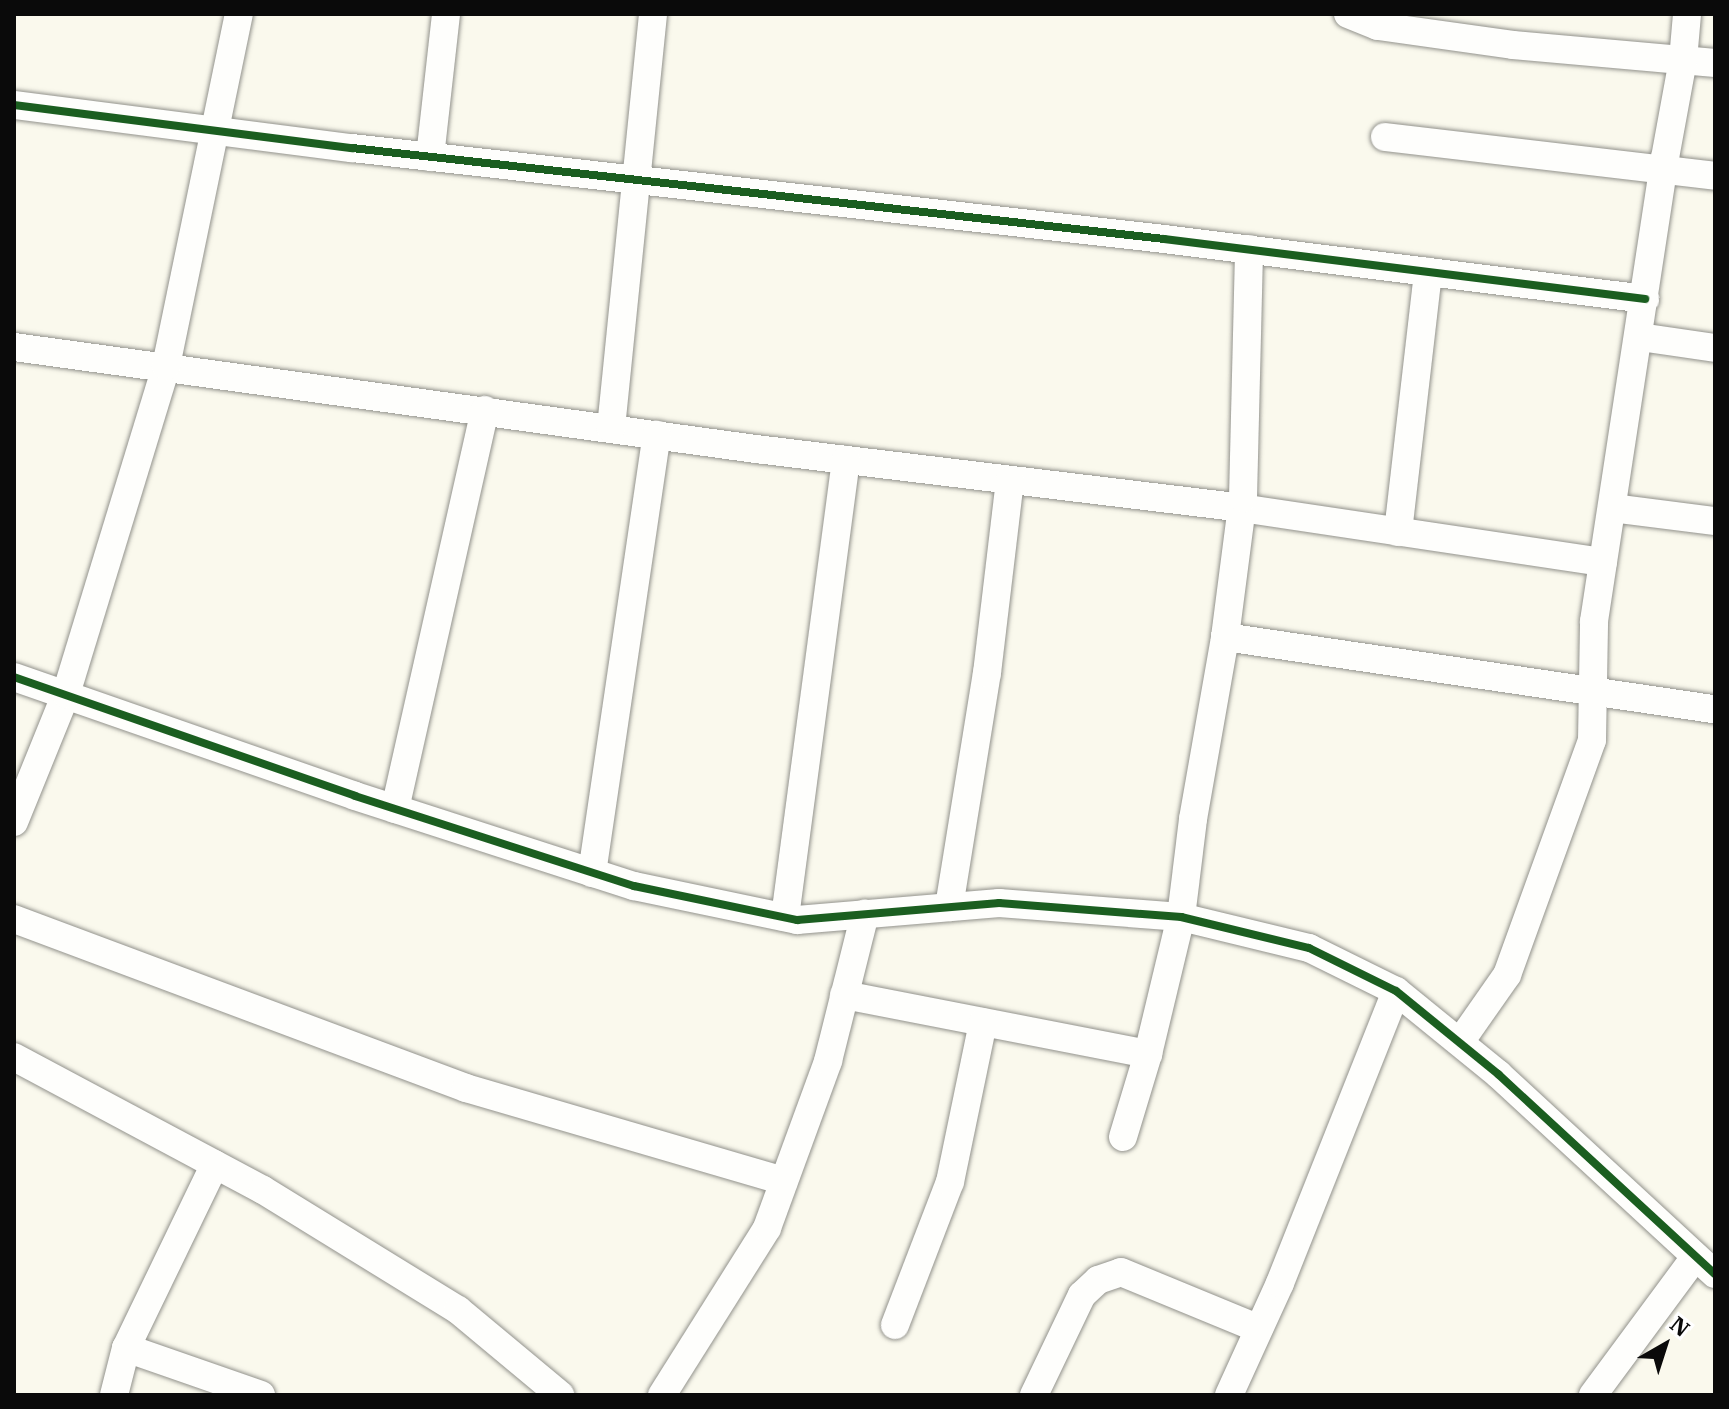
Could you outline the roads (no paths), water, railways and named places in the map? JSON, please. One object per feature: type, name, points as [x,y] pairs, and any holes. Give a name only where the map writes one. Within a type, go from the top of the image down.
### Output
[{"type":"street","points":[[14,822],[66,694],[166,366],[239,14]]},
{"type":"street","points":[[430,157],[446,14]]},
{"type":"street","points":[[611,428],[653,14]]},
{"type":"street","points":[[1348,14],[1378,26],[1498,43],[1715,63]]},
{"type":"street","points":[[1460,1042],[1507,975],[1592,740],[1594,621],[1640,337],[1663,169],[1683,60],[1687,14]]},
{"type":"street","points":[[14,105],[430,157],[1249,249],[1645,299]]},
{"type":"street","points":[[1385,137],[1715,176]]},
{"type":"street","points":[[1123,1137],[1148,1054],[1181,917],[1193,819],[1225,637],[1241,508],[1249,249]]},
{"type":"street","points":[[1398,532],[1428,272]]},
{"type":"street","points":[[1640,337],[1715,348]]},
{"type":"street","points":[[14,347],[846,460],[1241,508],[1603,562]]},
{"type":"street","points":[[395,809],[485,410]]},
{"type":"street","points":[[592,873],[657,435]]},
{"type":"street","points":[[785,917],[846,460]]},
{"type":"street","points":[[949,907],[987,673],[1010,480]]},
{"type":"street","points":[[1612,508],[1715,521]]},
{"type":"street","points":[[1225,637],[1593,688],[1715,709]]},
{"type":"street","points":[[14,677],[395,809],[634,886],[797,920],[999,903],[1181,917],[1309,948],[1396,991],[1460,1042],[1705,1265],[1593,1395]]},
{"type":"street","points":[[662,1395],[767,1228],[828,1061],[865,914]]},
{"type":"street","points":[[14,919],[466,1088],[784,1181]]},
{"type":"street","points":[[1229,1395],[1259,1329],[1396,991]]},
{"type":"street","points":[[844,995],[1148,1054]]},
{"type":"street","points":[[895,1325],[950,1182],[983,1022]]},
{"type":"street","points":[[15,1061],[263,1190],[458,1310],[560,1395]]},
{"type":"street","points":[[114,1395],[126,1348],[215,1164]]},
{"type":"street","points":[[1034,1395],[1082,1295],[1098,1280],[1121,1272],[1259,1329]]},
{"type":"street","points":[[126,1348],[261,1395]]}]
